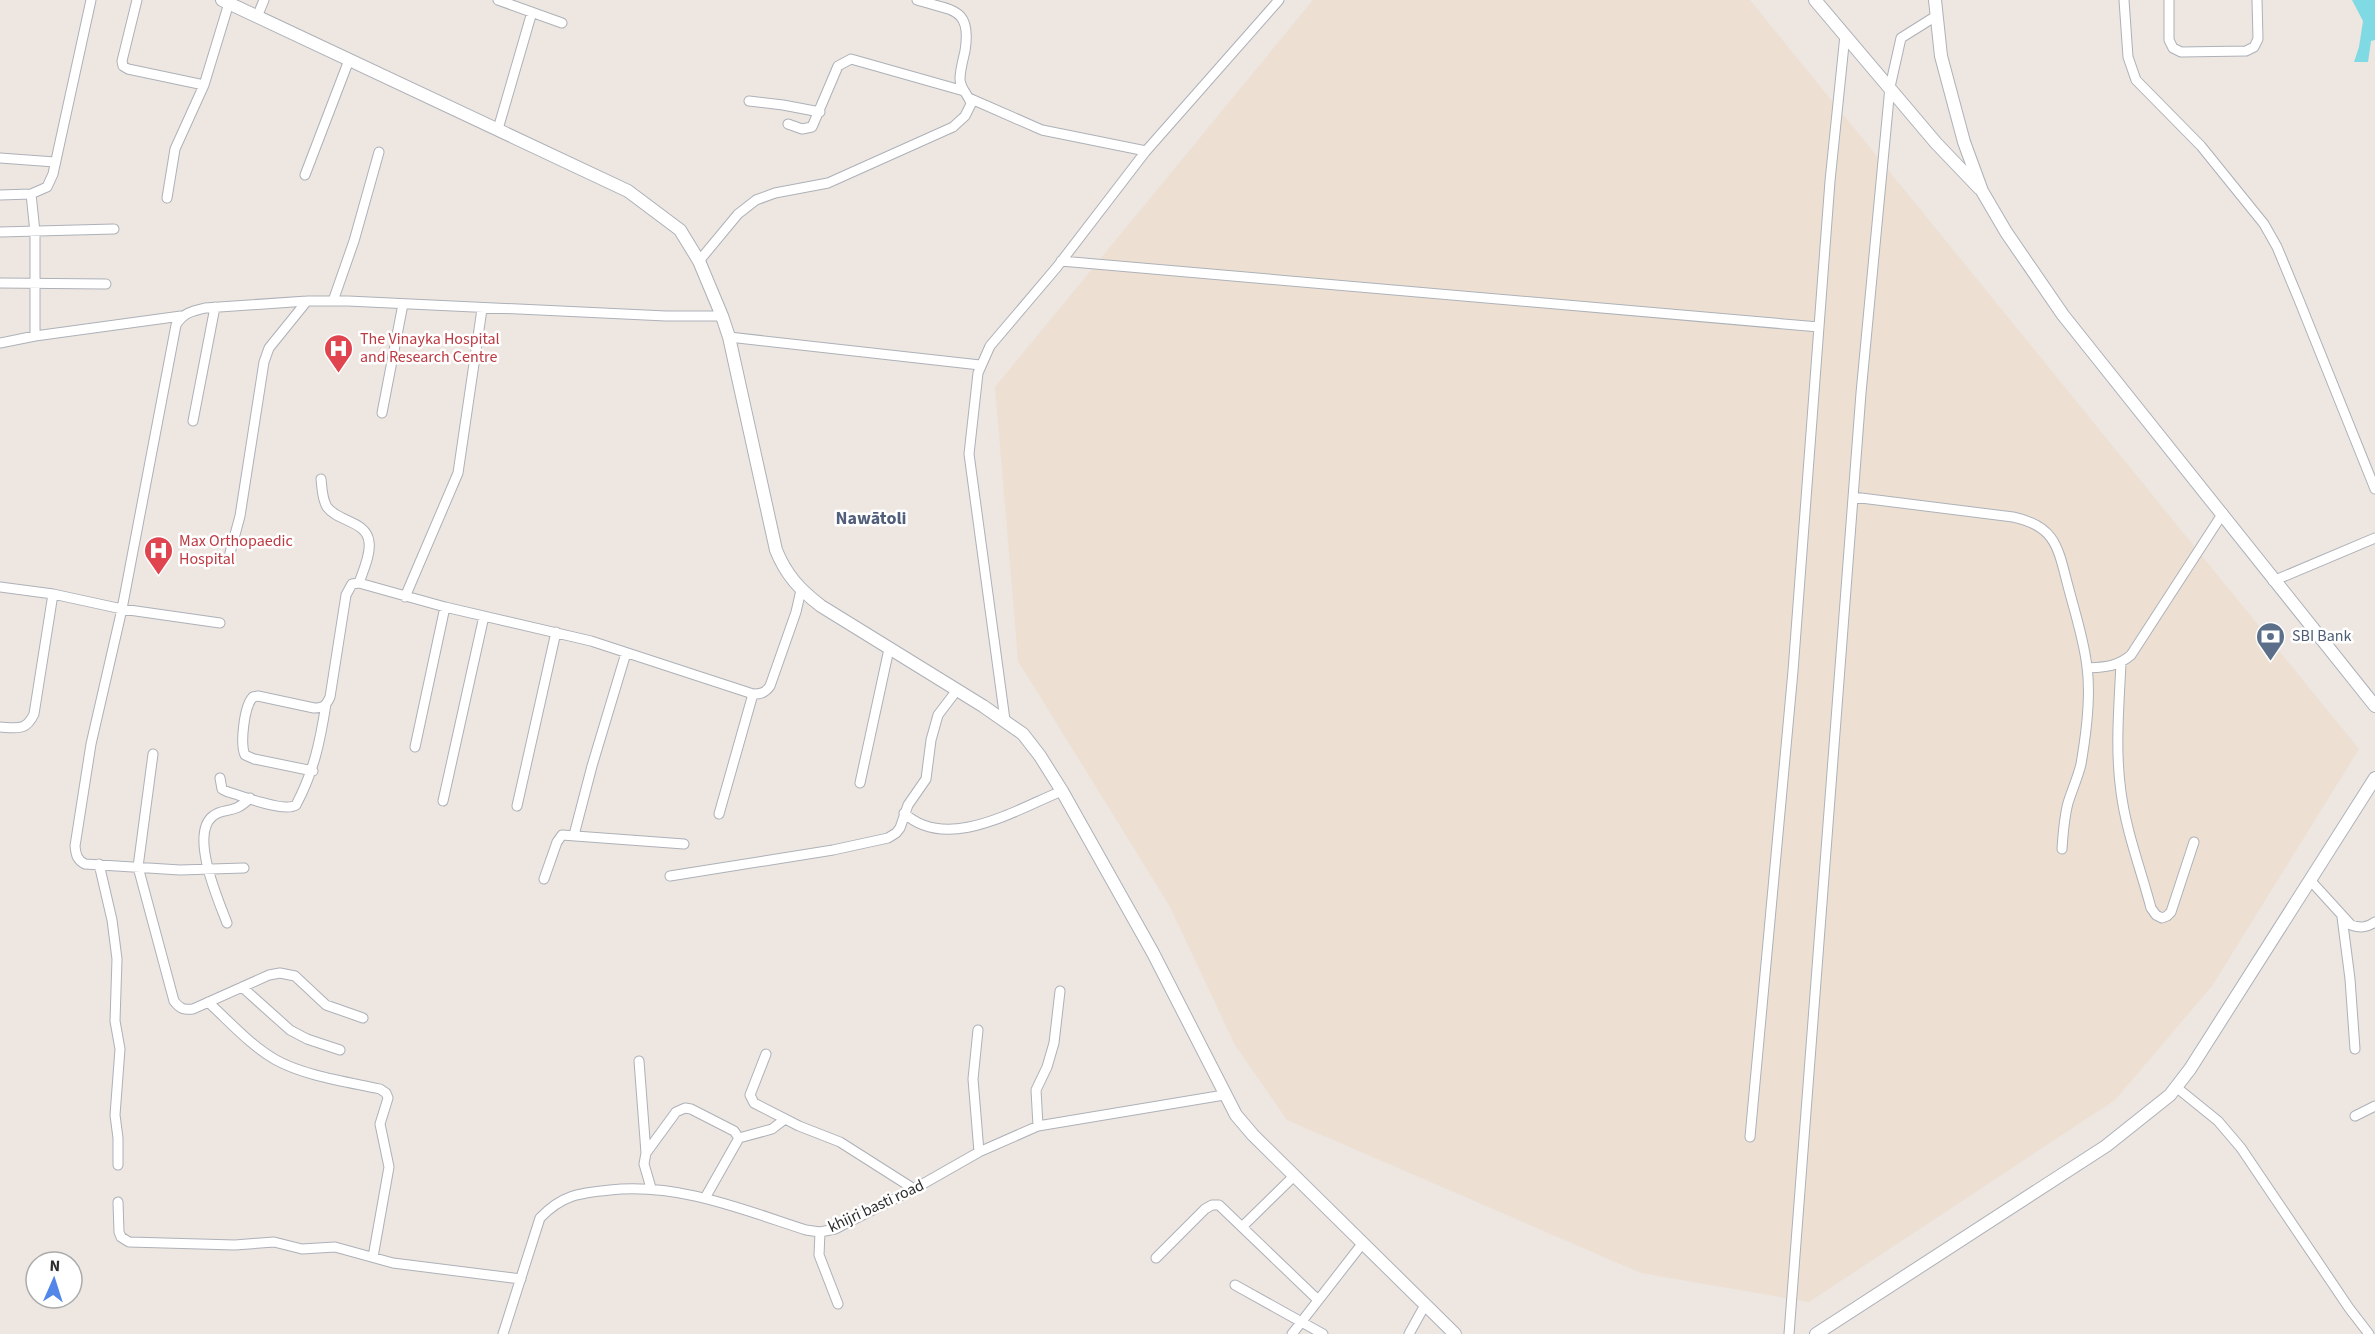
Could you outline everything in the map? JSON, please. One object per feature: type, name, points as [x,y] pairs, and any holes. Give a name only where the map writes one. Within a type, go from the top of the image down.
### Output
[{"type":"main road","points":[[1815,0],[1936,143],[1982,191]]},
{"type":"main road","points":[[1935,0],[1941,56],[1964,142],[1982,191],[2006,232],[2063,315],[2375,706]]},
{"type":"main road","points":[[225,2],[628,190],[680,230],[699,261],[729,337],[776,550],[782,565],[801,590],[821,606],[1005,720],[1028,742],[1062,791],[1153,953],[1236,1115],[1253,1135],[1455,1334]]},
{"type":"main road","points":[[1816,1334],[2106,1146],[2150,1113],[2176,1088],[2375,778]]},
{"type":"street","points":[[0,195],[31,194],[47,187],[55,162],[91,0]]},
{"type":"street","points":[[137,0],[122,61],[123,66],[204,85]]},
{"type":"street","points":[[257,17],[264,0]]},
{"type":"street","points":[[498,0],[562,23]]},
{"type":"street","points":[[699,261],[738,214],[756,200],[775,193],[828,183],[961,122],[969,110],[960,78],[967,36],[965,21],[953,11],[917,0]]},
{"type":"street","points":[[1005,720],[969,454],[980,365],[990,346],[1061,261],[1146,151],[1279,0]]},
{"type":"street","points":[[2124,0],[2128,57],[2136,80],[2201,146],[2264,224],[2277,247],[2375,489]]},
{"type":"street","points":[[2169,0],[2169,40],[2172,48],[2181,52],[2246,51],[2254,47],[2258,39],[2257,0]]},
{"type":"street","points":[[167,198],[175,149],[204,85],[225,2]]},
{"type":"street","points":[[498,129],[532,12]]},
{"type":"street","points":[[1789,1334],[1853,497],[1890,87],[1901,38],[1936,16]]},
{"type":"street","points":[[1750,1137],[1793,671],[1819,327],[1845,35]]},
{"type":"street","points":[[788,124],[802,129],[812,128],[838,66],[851,59],[966,94],[1042,130],[1146,151]]},
{"type":"street","points":[[305,175],[348,60]]},
{"type":"street","points":[[749,101],[820,112]]},
{"type":"street","points":[[333,301],[354,241],[379,152]]},
{"type":"street","points":[[0,158],[55,162]]},
{"type":"street","points":[[31,194],[35,232],[35,336]]},
{"type":"street","points":[[0,232],[114,230]]},
{"type":"street","points":[[1061,261],[1819,327]]},
{"type":"street","points":[[0,283],[106,284]]},
{"type":"street","points":[[230,553],[240,516],[264,362],[269,348],[307,301]]},
{"type":"street","points":[[0,343],[181,316],[215,307],[307,301],[666,316],[722,316]]},
{"type":"street","points":[[382,413],[403,304]]},
{"type":"street","points":[[193,421],[215,307]]},
{"type":"street","points":[[405,597],[458,473],[482,309]]},
{"type":"street","points":[[181,316],[176,325],[122,609],[92,744],[75,846],[76,855],[79,861],[99,864],[207,869],[244,868]]},
{"type":"street","points":[[729,337],[980,365]]},
{"type":"street","points":[[321,479],[325,503],[329,509],[335,515],[360,527],[369,540],[359,583]]},
{"type":"street","points":[[1853,497],[2028,520],[2042,527],[2052,537],[2059,552],[2087,668],[2088,694],[2081,764],[2068,804],[2062,849]]},
{"type":"street","points":[[2087,668],[2111,667],[2131,655],[2223,513]]},
{"type":"street","points":[[2273,581],[2375,538]]},
{"type":"street","points":[[220,778],[222,789],[280,807],[291,808],[296,805],[313,771],[330,698],[346,595],[352,584],[359,583],[445,607],[556,632],[753,693],[766,692],[770,686],[796,612],[801,590]]},
{"type":"street","points":[[0,586],[53,594],[122,609],[220,623]]},
{"type":"street","points":[[0,726],[21,728],[29,724],[34,714],[53,594]]},
{"type":"street","points":[[415,747],[445,607]]},
{"type":"street","points":[[443,801],[484,616]]},
{"type":"street","points":[[517,806],[556,632]]},
{"type":"street","points":[[860,783],[889,649]]},
{"type":"street","points":[[574,835],[592,766],[627,653]]},
{"type":"street","points":[[2121,663],[2118,738],[2120,791],[2124,814],[2151,908],[2156,915],[2162,918],[2170,912],[2194,842]]},
{"type":"street","points":[[670,876],[833,850],[888,838],[900,828],[904,813],[926,779],[931,740],[938,715],[957,690]]},
{"type":"street","points":[[719,814],[753,693]]},
{"type":"street","points":[[313,771],[254,759],[245,755],[243,747],[247,706],[252,697],[258,696],[314,708],[321,708],[327,704]]},
{"type":"street","points":[[153,754],[138,867],[174,1001],[186,1010],[269,975],[288,973],[304,982],[326,1005],[363,1018]]},
{"type":"street","points":[[904,813],[920,824],[946,829],[967,829],[1062,791]]},
{"type":"street","points":[[227,923],[207,869],[206,832],[210,818],[215,814],[237,809],[250,798]]},
{"type":"street","points":[[544,879],[558,838],[562,835],[604,840],[684,844]]},
{"type":"street","points":[[99,864],[112,920],[117,959],[115,1021],[120,1049],[115,1115],[118,1165]]},
{"type":"street","points":[[2310,880],[2351,925],[2360,928],[2375,922]]},
{"type":"street","points":[[2342,917],[2350,979],[2355,1049]]},
{"type":"street","points":[[242,987],[290,1030],[340,1050]]},
{"type":"street","points":[[1038,1126],[1036,1090],[1052,1050],[1060,991]]},
{"type":"street","points":[[208,1002],[259,1048],[276,1060],[290,1067],[380,1089],[386,1093],[388,1098],[380,1124],[389,1167],[373,1257]]},
{"type":"street","points":[[978,1030],[974,1079],[979,1152]]},
{"type":"street","points":[[766,1054],[750,1095],[751,1100],[785,1119],[840,1142],[914,1189]]},
{"type":"street","points":[[639,1061],[644,1164],[651,1188]]},
{"type":"street","points":[[2176,1088],[2218,1121],[2241,1148],[2369,1334]]},
{"type":"street","name":"khijri basti road","points":[[503,1334],[540,1218],[554,1204],[582,1192],[651,1188],[705,1198],[806,1230],[820,1232],[835,1229],[914,1189],[979,1152],[1038,1126],[1224,1095]]},
{"type":"street","points":[[2355,1116],[2375,1106]]},
{"type":"street","points":[[645,1153],[676,1112],[685,1108],[734,1131],[739,1138]]},
{"type":"street","points":[[705,1198],[739,1138],[772,1129],[785,1119]]},
{"type":"street","points":[[1243,1226],[1294,1176]]},
{"type":"street","points":[[118,1202],[119,1232],[121,1237],[129,1242],[235,1245],[273,1242],[302,1249],[335,1247],[393,1263],[521,1280]]},
{"type":"street","points":[[1156,1258],[1205,1209],[1212,1205],[1219,1205],[1318,1300]]},
{"type":"street","points":[[820,1232],[819,1255],[838,1304]]},
{"type":"street","points":[[1292,1334],[1362,1244]]},
{"type":"street","points":[[1235,1285],[1323,1334]]},
{"type":"street","points":[[1409,1334],[1425,1305]]},
{"type":"shaded area","points":[[1313,0],[1750,0],[2359,749],[2212,986],[2115,1100],[1809,1302],[1641,1273],[1287,1120],[1235,1045],[1169,905],[1018,661],[995,387]]},
{"type":"water","points":[[2352,0],[2375,0],[2375,40],[2371,41],[2368,62],[2354,62],[2363,21]]},
{"type":"place","name":"The Vinayka Hospital and Research Centre","points":[[339,374]]},
{"type":"place","name":"Max Orthopaedic Hospital","points":[[158,576]]},
{"type":"place","name":"SBI Bank","points":[[2271,662]]},
{"type":"district","name":"Nawātoli","points":[[871,518]]}]
